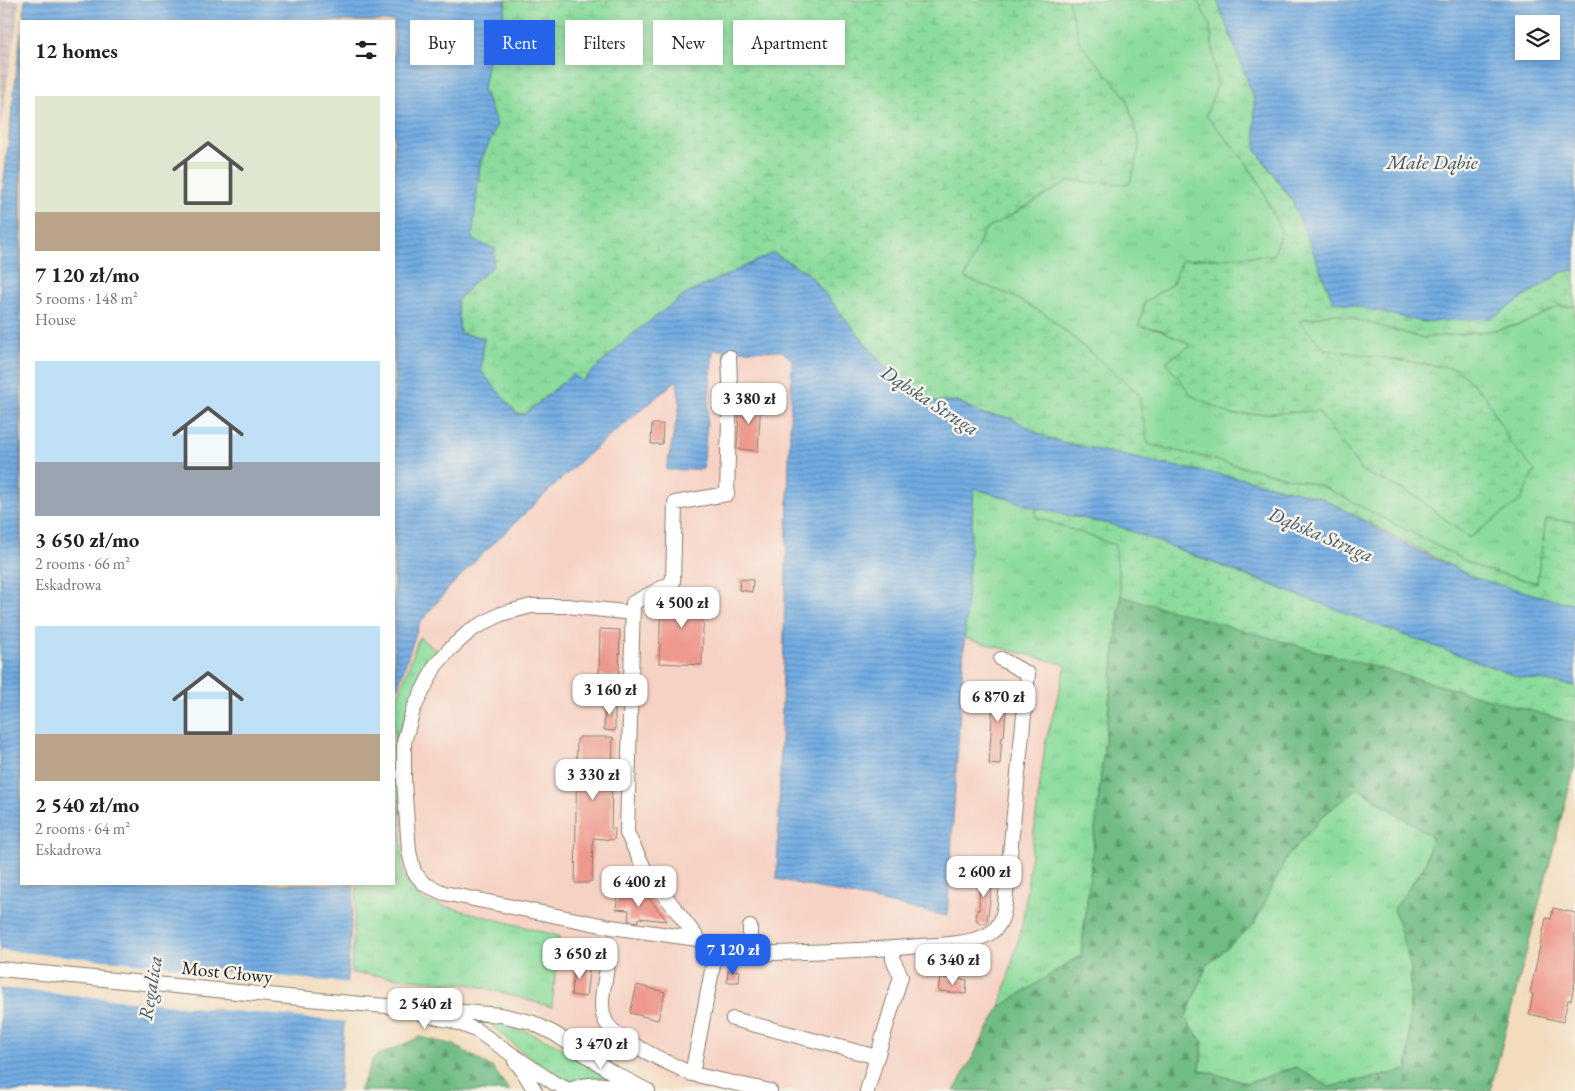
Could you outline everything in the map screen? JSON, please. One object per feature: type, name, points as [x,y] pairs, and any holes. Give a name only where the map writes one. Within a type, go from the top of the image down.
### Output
[{"type":"street","points":[[729,358],[727,494],[675,503],[673,582],[633,602],[627,832],[644,868],[698,939],[715,955],[750,954],[893,949],[942,944],[986,936],[996,929],[1002,919],[1028,674],[1001,659]]},
{"type":"street","points":[[633,613],[567,606],[531,606],[501,614],[471,630],[450,649],[435,666],[413,710],[404,742],[404,782],[409,851],[414,872],[424,884],[444,893],[611,927],[698,939]]},
{"type":"street","points":[[750,927],[750,954]]},
{"type":"street","points":[[867,1091],[901,976],[893,960],[893,949]]},
{"type":"street","points":[[692,1074],[715,955]]},
{"type":"street","points":[[607,967],[602,1004],[605,1022],[621,1036],[648,1053],[692,1074],[770,1091]]},
{"type":"street","name":"Most Cłowy","points":[[0,969],[361,1004]]},
{"type":"street","points":[[361,1004],[453,1021],[476,1030],[569,1091],[590,1084],[604,1084],[636,1091]]},
{"type":"street","points":[[361,1004],[501,1014],[531,1022],[555,1034],[618,1075],[648,1091]]},
{"type":"street","points":[[733,1019],[877,1057]]},
{"type":"street","points":[[494,1042],[523,1071],[535,1091]]},
{"type":"street","points":[[618,1075],[636,1091]]},
{"type":"shaded area","points":[[0,0],[20,0],[0,131]]},
{"type":"shaded area","points":[[713,350],[782,351],[792,361],[777,879],[946,916],[964,638],[1067,664],[1045,744],[1022,926],[1000,1007],[954,1091],[699,1091],[660,1080],[632,1066],[582,1032],[555,1018],[511,1002],[456,992],[365,984],[347,979],[354,885],[395,885],[395,696],[419,625],[448,589],[540,498],[581,460],[678,380],[680,404],[666,470],[703,469]]},
{"type":"green space","points":[[506,0],[1068,0],[1080,43],[1126,97],[1140,145],[1130,184],[1069,181],[984,231],[965,278],[1010,295],[1045,314],[1138,393],[1148,444],[1322,486],[1481,569],[1537,583],[1546,519],[1575,522],[1575,603],[1565,603],[1475,578],[1322,498],[1244,479],[1162,464],[1049,439],[1011,418],[981,414],[958,401],[936,402],[889,372],[808,273],[773,253],[749,265],[634,333],[582,381],[573,374],[525,414],[517,414],[481,371],[484,338],[460,333],[457,301],[472,284],[493,266],[495,249],[472,240],[480,163],[497,125],[483,89],[487,65],[555,65],[555,20],[503,20]]},
{"type":"green space","points":[[1068,0],[1197,0],[1210,25],[1217,85],[1206,115],[1245,161],[1260,184],[1281,231],[1274,255],[1182,260],[1172,284],[1145,302],[1139,326],[1159,329],[1192,345],[1232,415],[1318,411],[1362,471],[1414,495],[1469,538],[1534,472],[1510,442],[1485,396],[1457,369],[1324,349],[1298,321],[1333,313],[1423,338],[1496,330],[1525,323],[1559,306],[1575,306],[1575,522],[1546,519],[1537,583],[1481,569],[1322,486],[1148,444],[1138,393],[1045,314],[965,278],[984,231],[1069,181],[1130,183],[1140,145],[1126,97],[1080,43]]},
{"type":"green space","points":[[1197,0],[1217,0],[1254,98],[1256,150],[1293,202],[1333,301],[1492,318],[1562,272],[1575,270],[1575,306],[1559,306],[1525,323],[1496,330],[1423,338],[1333,313],[1299,321],[1324,349],[1457,369],[1485,396],[1510,442],[1535,471],[1521,500],[1469,538],[1414,495],[1362,471],[1318,411],[1232,415],[1192,396],[1166,362],[1191,345],[1159,329],[1139,326],[1145,302],[1172,284],[1182,260],[1274,255],[1281,231],[1260,184],[1245,161],[1206,115],[1217,85],[1210,25]]},
{"type":"green space","points":[[974,488],[1036,508],[1036,517],[1116,545],[1121,596],[1081,955],[1000,1007],[1022,926],[1045,744],[1066,665],[964,638]]},
{"type":"green space","points":[[1036,508],[1118,526],[1519,677],[1575,686],[1575,723],[1121,596],[1115,545],[1036,517]]},
{"type":"green space","points":[[1121,596],[1575,723],[1575,766],[1490,1091],[954,1091],[1000,1007],[1081,955]],"holes":[[[1358,788],[1432,837],[1425,865],[1394,909],[1411,968],[1408,1070],[1329,1087],[1296,1067],[1248,1083],[1200,1070],[1203,1042],[1185,1019],[1207,965],[1254,924],[1287,857],[1325,814]]]},
{"type":"green space","points":[[419,637],[440,653],[420,679],[403,721],[398,763],[403,877],[422,900],[559,936],[552,1007],[474,985],[351,973],[357,885],[395,885],[395,705]]},
{"type":"green space","points":[[1358,787],[1432,837],[1425,865],[1395,909],[1411,968],[1408,1070],[1329,1087],[1295,1067],[1248,1083],[1200,1070],[1203,1042],[1185,1019],[1207,965],[1254,924],[1287,857],[1325,814]]},
{"type":"green space","points":[[496,1021],[554,1043],[604,1075],[603,1078],[579,1079],[569,1083],[520,1050],[492,1026]]},
{"type":"green space","points":[[420,1037],[454,1045],[493,1068],[510,1091],[359,1091],[374,1057]]},
{"type":"water","name":"Dąbska Struga","points":[[25,0],[506,0],[503,20],[484,20],[484,65],[487,65],[483,89],[497,125],[480,163],[472,240],[495,249],[493,266],[472,284],[457,301],[460,333],[484,338],[481,371],[517,414],[525,414],[573,374],[582,381],[634,333],[684,295],[773,253],[808,273],[889,372],[936,402],[958,401],[981,414],[1011,418],[1049,439],[1162,464],[1244,479],[1322,498],[1411,547],[1475,578],[1565,603],[1575,603],[1575,686],[1519,677],[1118,526],[1036,508],[974,488],[947,916],[777,879],[792,360],[782,351],[734,350],[734,358],[725,357],[725,350],[713,350],[703,469],[666,470],[680,404],[677,380],[581,460],[448,589],[419,624],[395,696],[395,20],[23,20]]},
{"type":"water","name":"Małe Dąbie","points":[[1217,0],[1575,0],[1575,270],[1562,272],[1492,318],[1423,322],[1333,301],[1293,202],[1256,150],[1254,98]]},
{"type":"water","name":"Regalica","points":[[20,41],[20,885],[354,885],[339,1091],[0,1091],[0,215]]},
{"type":"pier","points":[[0,950],[350,983],[347,1022],[0,988]]},
{"type":"building","points":[[740,399],[761,400],[758,451],[737,449]]},
{"type":"building","points":[[652,424],[663,424],[662,444],[651,444]]},
{"type":"building","points":[[740,579],[753,580],[752,592],[739,590]]},
{"type":"building","points":[[669,594],[704,595],[702,665],[659,663],[661,598]]},
{"type":"building","points":[[600,629],[620,630],[619,676],[599,675]]},
{"type":"building","points":[[994,685],[1008,688],[1000,765],[989,764]]},
{"type":"building","points":[[605,702],[615,702],[615,731],[604,730]]},
{"type":"building","points":[[579,737],[613,737],[611,829],[615,829],[614,840],[593,838],[592,881],[589,881],[589,883],[575,883],[577,739]]},
{"type":"building","points":[[980,873],[993,875],[987,923],[978,923],[978,920],[976,920],[977,910],[979,910]]},
{"type":"building","points":[[618,894],[649,898],[667,921],[639,918],[638,922],[628,920],[629,910],[616,909]]},
{"type":"building","points":[[1553,908],[1575,913],[1575,982],[1571,1000],[1568,1000],[1563,1022],[1529,1014],[1533,994],[1530,993],[1546,918],[1551,919]]},
{"type":"building","points":[[575,963],[590,965],[586,997],[571,995]]},
{"type":"building","points":[[728,970],[740,971],[739,982],[727,982]]},
{"type":"building","points":[[940,978],[967,980],[966,994],[938,991]]},
{"type":"building","points":[[637,985],[665,992],[658,1020],[630,1013]]}]
